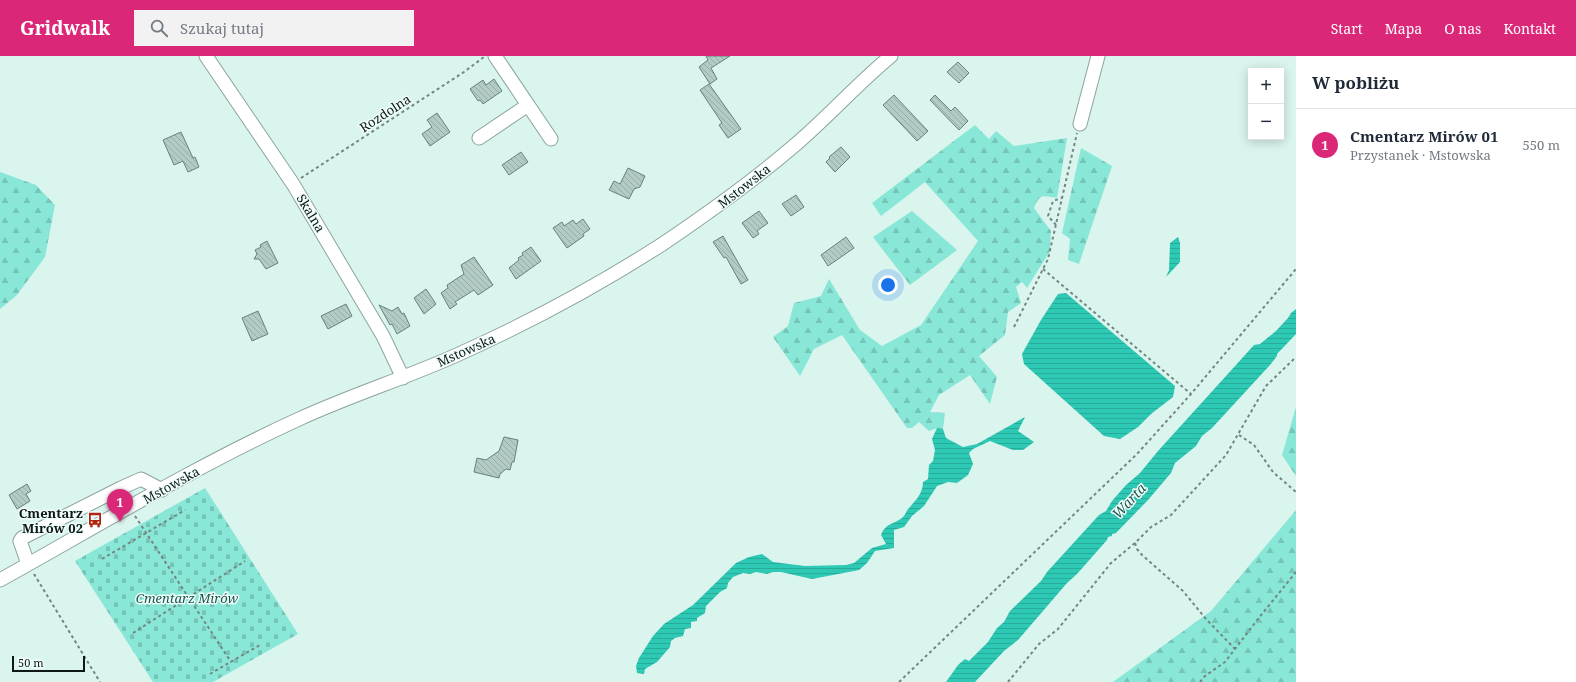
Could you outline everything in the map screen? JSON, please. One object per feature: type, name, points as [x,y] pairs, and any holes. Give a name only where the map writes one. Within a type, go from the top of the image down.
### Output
[{"type":"street","name":"Skalna","points":[[206,56],[293,184],[383,336],[403,378]]},
{"type":"street","points":[[495,56],[551,139]]},
{"type":"street","name":"Mstowska","points":[[0,580],[231,452],[298,420],[459,354],[524,323],[660,246],[717,207],[796,145],[873,71],[891,56]]},
{"type":"street","points":[[1080,124],[1098,56]]},
{"type":"street","points":[[479,138],[528,105]]},
{"type":"street","points":[[28,564],[20,541],[22,538],[141,479],[162,490]]},
{"type":"path","name":"Rozdolna","points":[[293,184],[464,72],[485,56]]},
{"type":"path","points":[[1014,327],[1048,259],[1080,124]]},
{"type":"path","points":[[1056,225],[1048,216],[1053,201],[1062,198]]},
{"type":"path","points":[[1043,269],[1191,394]]},
{"type":"path","points":[[899,682],[1137,454],[1191,394],[1296,269]]},
{"type":"path","points":[[1008,682],[1039,644],[1058,630],[1111,563],[1151,527],[1171,515],[1226,454],[1239,435],[1266,386],[1296,357]]},
{"type":"path","points":[[1239,435],[1254,445],[1273,472],[1296,492]]},
{"type":"path","points":[[130,507],[231,662]]},
{"type":"path","points":[[102,559],[185,510]]},
{"type":"path","points":[[1135,543],[1137,549],[1142,555],[1183,591],[1206,619],[1235,649]]},
{"type":"path","points":[[133,633],[245,561]]},
{"type":"path","points":[[28,564],[100,682]]},
{"type":"path","points":[[1200,682],[1205,676],[1225,662],[1296,572]]},
{"type":"path","points":[[210,674],[260,645]]},
{"type":"green space","points":[[975,125],[989,139],[996,131],[1014,146],[1067,138],[1057,198],[1042,197],[1038,200],[1034,208],[1051,231],[1050,251],[1027,288],[1022,282],[1016,287],[1021,303],[1008,312],[1005,335],[979,356],[997,377],[990,404],[970,375],[939,395],[930,412],[945,413],[943,429],[937,428],[929,431],[919,422],[912,428],[907,428],[842,335],[814,349],[800,376],[773,337],[788,326],[794,303],[821,296],[829,279],[860,330],[882,346],[921,325],[978,241],[925,182],[881,216],[872,203]]},
{"type":"green space","points":[[1081,148],[1112,166],[1079,264],[1068,260],[1070,239],[1062,233]]},
{"type":"green space","points":[[0,172],[36,185],[55,205],[45,257],[17,295],[0,309]]},
{"type":"green space","points":[[912,211],[957,250],[910,285],[873,237]]},
{"type":"green space","points":[[1296,407],[1296,476],[1282,455]]},
{"type":"green space","name":"Cmentarz Mirów","points":[[205,488],[298,634],[213,682],[153,682],[75,561]]},
{"type":"green space","points":[[1296,510],[1296,682],[1113,682],[1211,611]]},
{"type":"water","points":[[1178,237],[1180,243],[1180,262],[1166,277],[1169,270],[1170,243]]},
{"type":"water","points":[[1066,293],[1175,386],[1173,397],[1151,414],[1138,427],[1120,439],[1104,436],[1024,364],[1022,354],[1041,320],[1058,294]]},
{"type":"water","name":"Warta","points":[[1296,309],[1296,334],[1277,354],[1270,365],[1212,428],[1202,436],[1196,446],[1175,463],[1171,473],[1148,500],[1116,533],[1108,537],[1107,540],[1067,583],[1018,640],[1004,651],[975,682],[946,682],[958,665],[965,659],[969,661],[988,642],[997,628],[1004,622],[1010,611],[1041,581],[1047,572],[1099,515],[1106,511],[1112,501],[1126,485],[1140,473],[1254,345],[1260,344],[1276,331]]},
{"type":"water","points":[[1025,417],[1018,431],[1034,442],[1023,450],[1013,450],[990,441],[973,449],[969,453],[973,464],[968,475],[957,483],[948,482],[937,486],[924,506],[912,516],[904,527],[894,530],[894,548],[875,551],[867,563],[859,570],[812,579],[781,572],[767,574],[756,572],[750,574],[743,573],[733,577],[728,583],[727,588],[720,592],[706,606],[705,613],[697,618],[697,621],[691,622],[691,628],[685,629],[683,636],[675,638],[671,641],[670,647],[657,662],[645,669],[644,674],[637,673],[636,666],[639,658],[653,636],[664,624],[693,605],[736,563],[749,557],[762,554],[773,562],[805,566],[846,565],[854,563],[872,548],[886,544],[881,535],[883,531],[887,526],[903,517],[919,496],[922,490],[923,482],[928,479],[929,465],[933,461],[935,450],[932,439],[937,428],[943,429],[946,438],[963,447],[977,444]]},
{"type":"building","points":[[706,56],[730,56],[711,68],[717,79],[710,84],[699,67],[708,60]]},
{"type":"building","points":[[958,62],[969,73],[959,83],[947,72]]},
{"type":"building","points":[[494,79],[502,91],[483,104],[480,100],[478,101],[470,89],[483,80],[486,85]]},
{"type":"building","points":[[709,84],[741,129],[728,138],[719,125],[722,123],[700,90]]},
{"type":"building","points":[[894,95],[928,131],[917,141],[883,105]]},
{"type":"building","points":[[935,95],[951,111],[955,107],[968,121],[959,130],[930,100]]},
{"type":"building","points":[[437,113],[450,132],[430,146],[422,134],[432,127],[427,120]]},
{"type":"building","points":[[181,132],[193,158],[195,157],[199,167],[188,172],[183,161],[174,165],[163,140]]},
{"type":"building","points":[[841,147],[850,157],[835,172],[826,162],[830,158],[829,157]]},
{"type":"building","points":[[521,152],[528,162],[509,175],[502,165]]},
{"type":"building","points":[[628,168],[645,176],[640,187],[634,189],[629,199],[609,190],[614,181],[620,184]]},
{"type":"building","points":[[796,195],[804,207],[791,216],[782,204]]},
{"type":"building","points":[[759,211],[768,223],[757,231],[759,234],[753,238],[742,223]]},
{"type":"building","points":[[583,219],[590,229],[583,234],[584,236],[567,248],[553,228],[562,222],[564,226],[573,220],[576,224]]},
{"type":"building","points":[[723,236],[748,280],[741,284],[726,257],[724,258],[713,242]]},
{"type":"building","points":[[846,237],[854,248],[828,266],[821,255]]},
{"type":"building","points":[[267,241],[278,263],[266,269],[259,259],[254,259],[257,254],[255,250]]},
{"type":"building","points":[[531,247],[541,261],[516,279],[509,268],[519,260],[518,258],[523,255],[522,253]]},
{"type":"building","points":[[474,257],[493,285],[478,295],[474,290],[455,302],[457,304],[450,309],[441,293],[448,288],[447,285],[464,274],[461,265]]},
{"type":"building","points":[[426,289],[436,304],[424,314],[414,298]]},
{"type":"building","points":[[346,304],[352,316],[328,329],[321,316]]},
{"type":"building","points":[[379,305],[392,311],[398,307],[402,314],[404,313],[410,326],[397,334],[392,324],[390,325]]},
{"type":"building","points":[[258,311],[268,334],[252,341],[242,318]]},
{"type":"building","points":[[504,437],[518,440],[514,462],[512,462],[510,470],[506,469],[500,474],[499,478],[474,472],[477,458],[486,460],[499,451]]},
{"type":"building","points":[[27,484],[31,491],[26,494],[30,501],[17,509],[9,495]]},
{"type":"place","name":"Cmentarz Mirów 02","points":[[95,520]]},
{"type":"place","name":"Cmentarz Mirów 01","points":[[120,522]]}]
